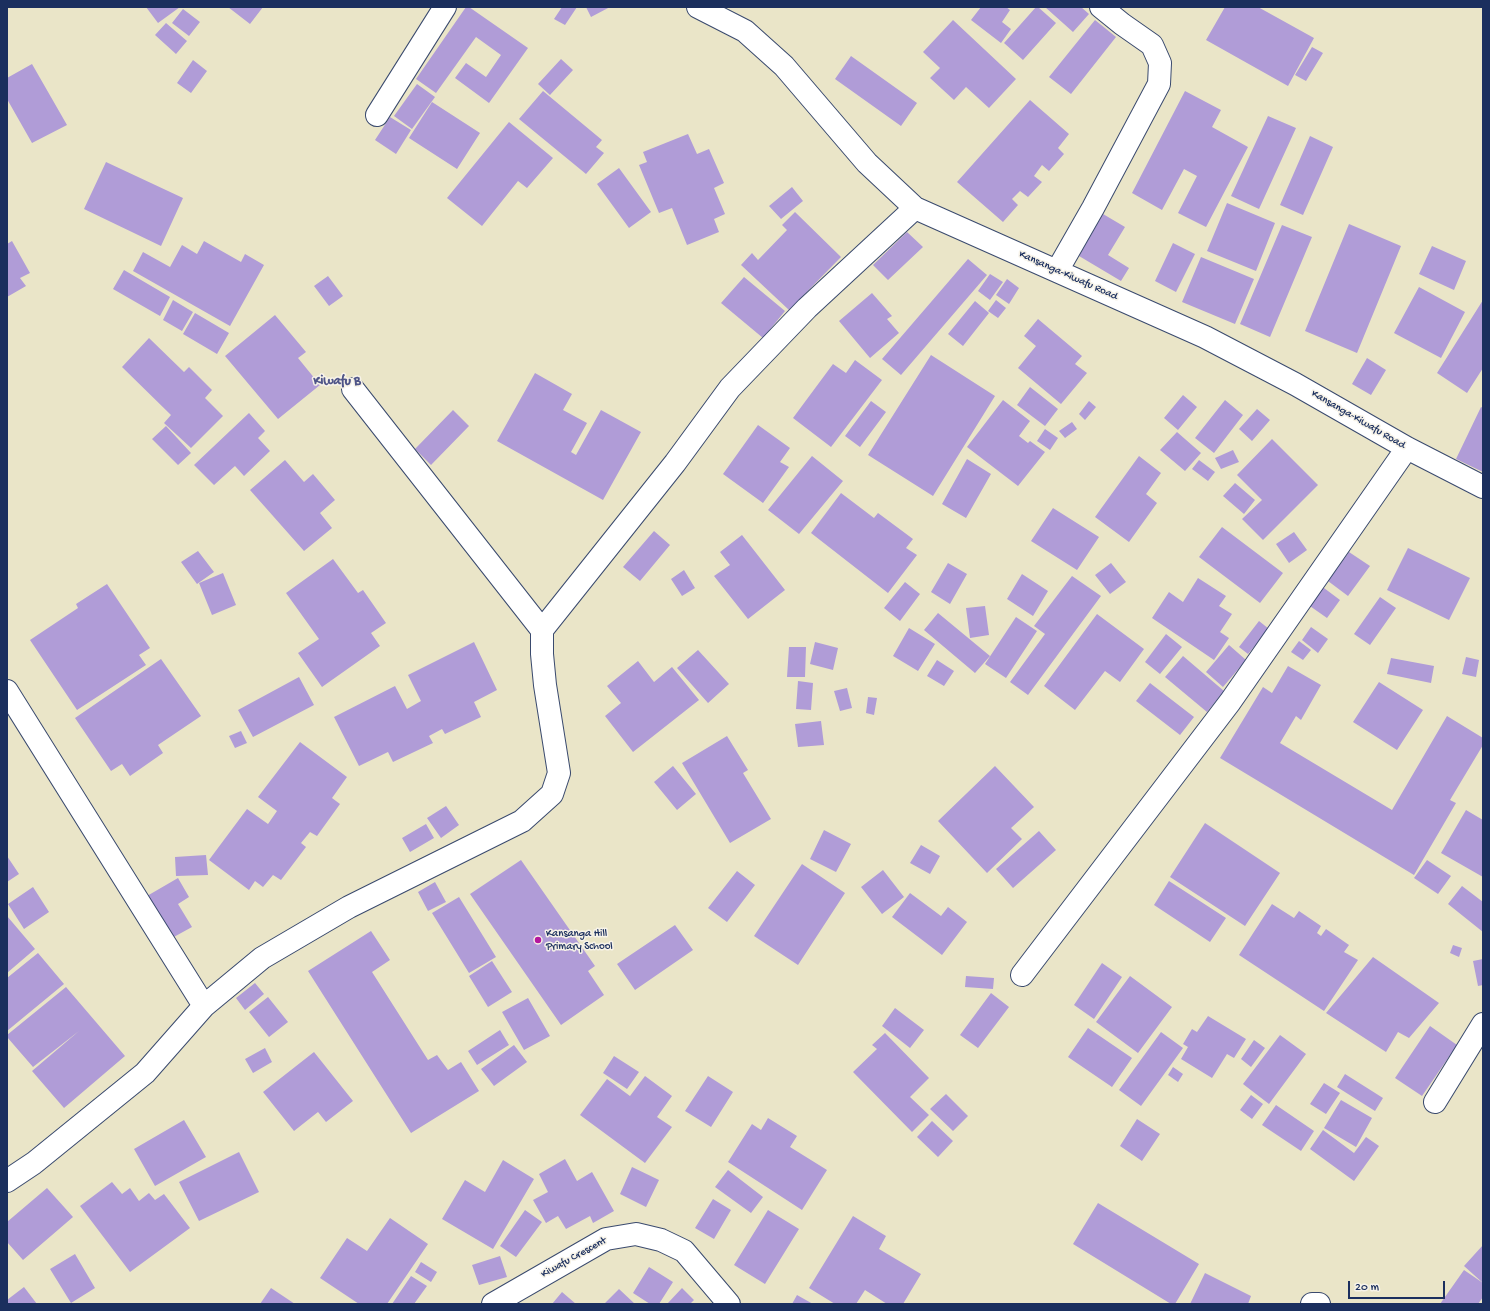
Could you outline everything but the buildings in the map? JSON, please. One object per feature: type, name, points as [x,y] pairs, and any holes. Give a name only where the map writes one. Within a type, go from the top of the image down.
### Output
[{"type":"street","points":[[378,115],[444,7]]},
{"type":"street","name":"Kansanga-Kiwafu Road","points":[[698,7],[745,31],[784,66],[867,163],[915,208],[1205,337],[1295,384],[1407,448],[1483,487]]},
{"type":"street","points":[[1058,271],[1159,84],[1160,62],[1152,45],[1125,16],[1101,7]]},
{"type":"street","points":[[542,630],[675,462],[730,388],[807,308],[915,208]]},
{"type":"street","points":[[7,1181],[34,1163],[145,1073],[204,1006],[262,958],[349,907],[522,821],[552,794],[560,772],[545,685],[542,654],[542,630],[353,389]]},
{"type":"street","points":[[1022,975],[1230,702],[1407,448]]},
{"type":"street","points":[[7,691],[204,1006]]},
{"type":"street","points":[[1436,1102],[1483,1024]]},
{"type":"street","name":"Kiwafu Crescent","points":[[493,1304],[606,1239],[636,1234],[660,1240],[684,1251],[729,1304]]},
{"type":"street","points":[[1312,1304],[1319,1304]]},
{"type":"place","name":"Kansanga Hill Primary School","points":[[538,940]]},
{"type":"district","name":"Kiwafu B","points":[[337,382]]}]
